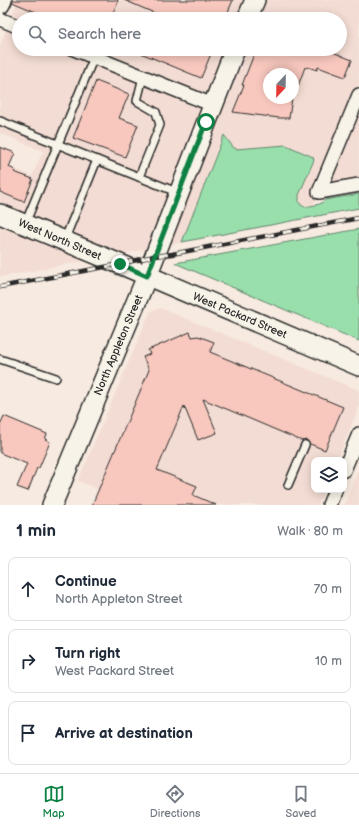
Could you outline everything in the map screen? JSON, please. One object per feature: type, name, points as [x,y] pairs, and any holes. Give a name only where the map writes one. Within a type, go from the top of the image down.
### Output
[{"type":"main road","points":[[0,4],[2,0]]},
{"type":"main road","points":[[250,12],[255,0]]},
{"type":"main road","name":"North Appleton Street","points":[[52,505],[147,276],[232,56]]},
{"type":"main road","name":"West North Street","points":[[0,214],[120,264]]},
{"type":"main road","name":"West Packard Street","points":[[120,264],[359,366]]},
{"type":"street","points":[[0,19],[12,24]]},
{"type":"street","points":[[94,57],[213,105]]},
{"type":"street","points":[[359,95],[319,192],[359,185]]},
{"type":"street","points":[[347,463],[359,434]]},
{"type":"street","points":[[329,505],[335,493]]},
{"type":"lane","points":[[25,224],[94,57]]},
{"type":"lane","points":[[139,177],[160,125],[156,112],[137,101],[143,77]]},
{"type":"lane","points":[[0,121],[179,193]]},
{"type":"lane","points":[[64,241],[98,160]]},
{"type":"lane","points":[[0,359],[56,378]]},
{"type":"lane","points":[[288,485],[305,445]]},
{"type":"shaded area","points":[[18,0],[359,0],[359,185],[319,192],[309,218],[0,277],[0,163],[32,176],[43,151],[0,133],[0,45],[12,15],[12,56],[347,56],[347,12],[13,12]]},
{"type":"shaded area","points":[[160,308],[359,391],[359,407],[338,457],[311,457],[311,493],[324,493],[318,505],[136,505],[78,481],[150,312]]},
{"type":"shaded area","points":[[359,468],[359,505],[344,505]]},
{"type":"green space","points":[[224,135],[236,149],[286,145],[313,157],[314,160],[299,195],[299,202],[301,205],[305,207],[320,204],[325,200],[359,194],[359,208],[182,242]]},
{"type":"green space","points":[[359,229],[359,341],[175,263]]},
{"type":"building","points":[[13,0],[118,0],[114,12],[36,12],[12,2]]},
{"type":"building","points":[[124,0],[233,0],[228,12],[152,12]]},
{"type":"building","points":[[148,56],[210,56],[201,78]]},
{"type":"building","points":[[253,56],[342,56],[352,60],[345,77],[318,67],[317,70],[305,67],[299,83],[299,68],[263,68],[263,104],[291,104],[289,118],[233,112],[244,85],[242,85]]},
{"type":"building","points":[[96,81],[129,94],[119,118],[138,125],[125,157],[73,138]]},
{"type":"building","points":[[0,147],[15,153],[9,167],[15,170],[14,172],[33,179],[24,202],[0,192]]},
{"type":"building","points":[[190,332],[192,337],[198,336],[214,342],[210,352],[343,407],[325,450],[310,444],[307,440],[302,441],[203,399],[217,433],[198,440],[184,406],[157,470],[197,486],[193,495],[216,505],[92,505],[149,370],[143,357],[150,354],[148,350]]},
{"type":"building","points":[[4,416],[47,434],[45,439],[50,442],[39,468],[37,468],[28,491],[17,487],[27,464],[0,453],[0,425]]},
{"type":"railway","points":[[0,287],[154,256],[172,254],[359,218]]},
{"type":"route","points":[[120,264],[147,276],[206,122]]}]
